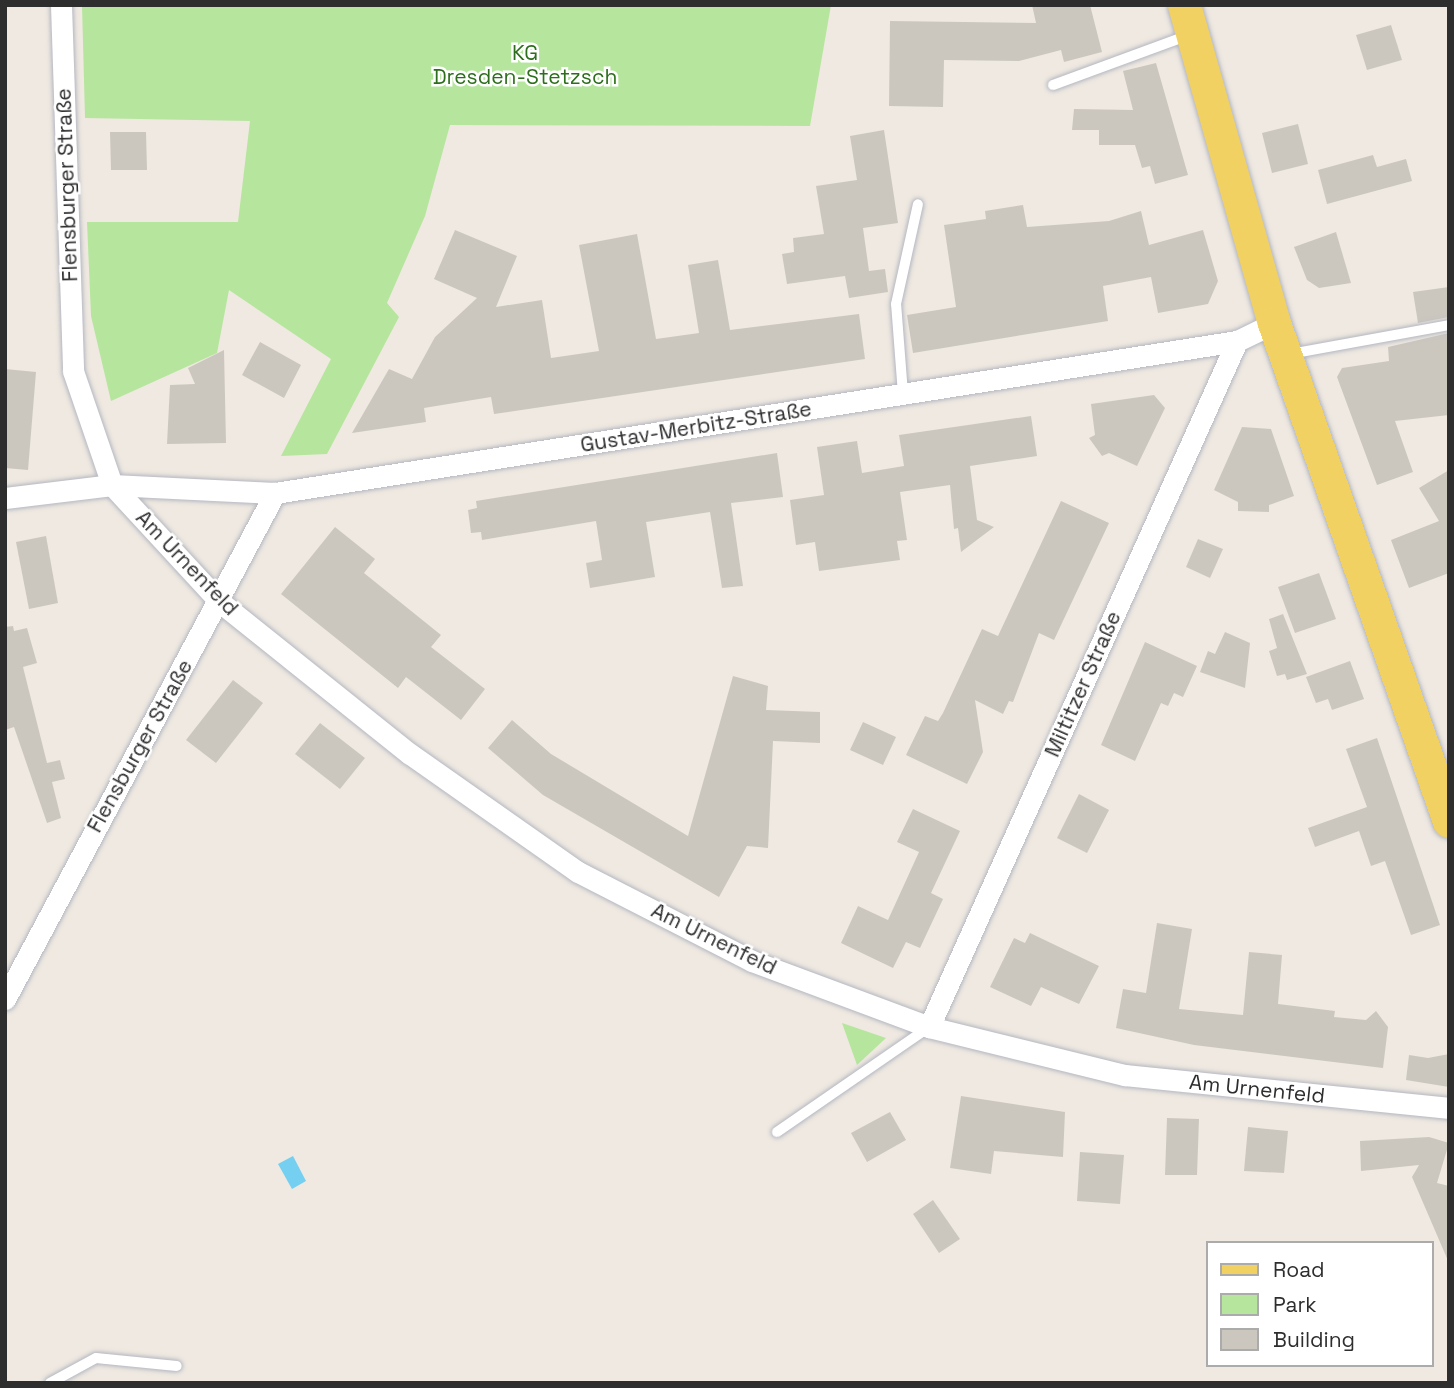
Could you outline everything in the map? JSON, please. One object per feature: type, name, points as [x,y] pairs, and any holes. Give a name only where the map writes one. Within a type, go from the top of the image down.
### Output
[{"type":"main road","points":[[1187,20],[1285,355],[1449,821]]},
{"type":"street","name":"Flensburger Straße","points":[[61,5],[74,371],[112,485]]},
{"type":"street","name":"Gustav-Merbitz-Straße","points":[[5,498],[112,485],[275,493],[1237,341],[1275,323]]},
{"type":"street","name":"Miltitzer Straße","points":[[929,1027],[1237,341]]},
{"type":"street","name":"Am Urnenfeld","points":[[112,485],[220,602],[410,754],[578,872],[752,961],[929,1027],[1125,1076],[1449,1108]]},
{"type":"street","name":"Flensburger Straße","points":[[5,999],[220,602],[275,493]]},
{"type":"lane","points":[[1053,85],[1187,20]]},
{"type":"lane","points":[[903,394],[896,304],[918,204]]},
{"type":"lane","points":[[1285,355],[1449,325]]},
{"type":"lane","points":[[777,1132],[929,1027]]},
{"type":"lane","points":[[50,1383],[96,1358],[177,1366]]},
{"type":"green space","name":"KG Dresden-Stetzsch","points":[[82,5],[831,5],[810,126],[450,125],[425,216],[387,303],[399,317],[327,454],[281,456],[331,359],[229,290],[217,353],[111,401],[91,316],[87,222],[238,222],[250,121],[85,118]]},
{"type":"green space","points":[[842,1023],[886,1038],[857,1065]]},
{"type":"water","points":[[293,1156],[306,1181],[292,1189],[278,1164]]},
{"type":"building","points":[[1032,5],[1090,5],[1102,52],[1064,62],[1061,50],[1019,61],[944,60],[943,107],[889,106],[890,21],[1036,23]]},
{"type":"building","points":[[1391,25],[1402,60],[1367,70],[1356,35]]},
{"type":"building","points":[[1156,63],[1188,175],[1155,184],[1150,166],[1142,168],[1135,145],[1099,145],[1099,130],[1072,130],[1074,109],[1133,110],[1123,71]]},
{"type":"building","points":[[1298,124],[1308,164],[1272,173],[1262,133]]},
{"type":"building","points":[[884,130],[898,223],[863,228],[869,271],[885,269],[888,292],[849,298],[845,276],[787,284],[782,254],[794,252],[793,238],[824,234],[816,186],[857,180],[850,136]]},
{"type":"building","points":[[110,132],[146,132],[147,170],[111,170]]},
{"type":"building","points":[[1373,155],[1377,167],[1406,159],[1412,181],[1327,204],[1318,170]]},
{"type":"building","points":[[1023,205],[1027,227],[1109,221],[1141,211],[1149,245],[1203,230],[1218,281],[1208,304],[1158,313],[1151,277],[1103,286],[1108,321],[913,353],[907,315],[956,307],[944,225],[986,219],[985,211]]},
{"type":"building","points":[[455,230],[517,256],[496,307],[542,300],[551,358],[599,351],[579,245],[637,234],[656,339],[699,333],[688,265],[718,260],[730,330],[859,314],[865,359],[494,414],[491,397],[424,408],[426,422],[352,433],[389,369],[412,379],[435,337],[477,298],[434,279]]},
{"type":"building","points":[[1336,232],[1351,283],[1319,288],[1307,280],[1294,247]]},
{"type":"building","points":[[1449,287],[1449,317],[1418,323],[1413,292]]},
{"type":"building","points":[[1449,333],[1449,415],[1395,421],[1413,472],[1377,485],[1337,377],[1342,368],[1389,361],[1388,347]]},
{"type":"building","points":[[260,342],[301,365],[284,398],[242,375]]},
{"type":"building","points":[[224,350],[226,443],[167,444],[170,385],[195,384],[188,368]]},
{"type":"building","points":[[5,369],[36,372],[28,470],[5,468]]},
{"type":"building","points":[[1154,395],[1165,408],[1137,466],[1109,453],[1102,456],[1089,438],[1095,435],[1091,404]]},
{"type":"building","points":[[1031,416],[1037,456],[970,466],[977,520],[994,527],[961,552],[958,528],[954,529],[950,485],[900,492],[907,540],[897,541],[900,560],[819,571],[815,542],[796,545],[790,500],[824,495],[817,447],[857,441],[862,473],[904,466],[899,435]]},
{"type":"building","points":[[1242,427],[1271,429],[1294,496],[1269,505],[1269,512],[1238,511],[1238,502],[1214,490]]},
{"type":"building","points":[[777,453],[783,497],[731,503],[743,586],[722,588],[710,512],[646,522],[655,577],[590,588],[586,563],[602,560],[596,521],[482,540],[481,532],[471,533],[468,510],[477,508],[476,501]]},
{"type":"building","points":[[1449,470],[1449,573],[1409,588],[1391,540],[1439,521],[1419,488]]},
{"type":"building","points":[[1061,501],[1109,523],[1054,640],[1039,633],[1013,702],[1009,701],[1003,714],[975,700],[983,752],[967,784],[906,755],[925,716],[938,721],[943,713],[982,629],[998,636]]},
{"type":"building","points":[[335,527],[375,559],[364,573],[441,635],[431,647],[485,689],[461,720],[406,677],[398,688],[281,594]]},
{"type":"building","points":[[46,536],[58,603],[29,609],[16,542]]},
{"type":"building","points":[[1198,539],[1223,549],[1210,578],[1186,567]]},
{"type":"building","points":[[1319,573],[1336,619],[1295,633],[1278,587]]},
{"type":"building","points":[[1283,614],[1307,674],[1287,680],[1285,674],[1277,676],[1269,651],[1277,648],[1269,619]]},
{"type":"building","points":[[13,626],[14,631],[27,628],[37,663],[23,667],[47,763],[60,760],[65,779],[52,782],[61,818],[47,823],[14,727],[5,730],[5,627]]},
{"type":"building","points":[[1225,632],[1250,643],[1245,688],[1200,672],[1208,651],[1215,654]]},
{"type":"building","points":[[1145,642],[1197,666],[1183,697],[1174,693],[1168,706],[1161,703],[1135,761],[1101,745]]},
{"type":"building","points":[[1350,661],[1364,699],[1332,710],[1328,699],[1316,703],[1306,677]]},
{"type":"building","points":[[733,676],[768,686],[766,710],[820,712],[820,743],[773,741],[768,848],[747,846],[719,897],[543,795],[488,748],[512,720],[551,754],[688,836]]},
{"type":"building","points":[[233,680],[263,703],[216,763],[186,740]]},
{"type":"building","points":[[863,722],[896,737],[883,765],[850,750]]},
{"type":"building","points":[[320,723],[365,758],[340,789],[295,754]]},
{"type":"building","points":[[1377,738],[1440,925],[1411,935],[1385,861],[1371,866],[1359,831],[1315,847],[1308,828],[1367,807],[1346,749]]},
{"type":"building","points":[[1079,794],[1109,810],[1087,853],[1057,838]]},
{"type":"building","points":[[913,809],[960,831],[931,893],[943,899],[920,948],[906,942],[893,968],[841,943],[858,906],[888,920],[919,852],[897,842]]},
{"type":"building","points":[[1157,923],[1192,929],[1179,1009],[1243,1015],[1249,952],[1282,955],[1278,1004],[1335,1011],[1334,1017],[1366,1020],[1376,1011],[1388,1027],[1383,1068],[1194,1045],[1116,1028],[1123,989],[1146,993]]},
{"type":"building","points":[[1030,933],[1099,966],[1079,1004],[1041,987],[1031,1006],[990,987],[1014,938],[1025,943]]},
{"type":"building","points":[[1449,1054],[1449,1087],[1406,1080],[1409,1055],[1428,1058]]},
{"type":"building","points":[[961,1096],[1065,1112],[1063,1157],[994,1151],[991,1174],[950,1168]]},
{"type":"building","points":[[890,1112],[906,1140],[867,1162],[851,1133]]},
{"type":"building","points":[[1167,1118],[1199,1119],[1197,1175],[1165,1175]]},
{"type":"building","points":[[1248,1127],[1288,1131],[1284,1173],[1244,1171]]},
{"type":"building","points":[[1429,1137],[1449,1143],[1437,1183],[1449,1186],[1449,1263],[1412,1177],[1419,1165],[1361,1171],[1360,1141]]},
{"type":"building","points":[[1080,1152],[1124,1155],[1120,1204],[1077,1201]]},
{"type":"building","points":[[933,1200],[960,1239],[939,1253],[913,1214]]}]
